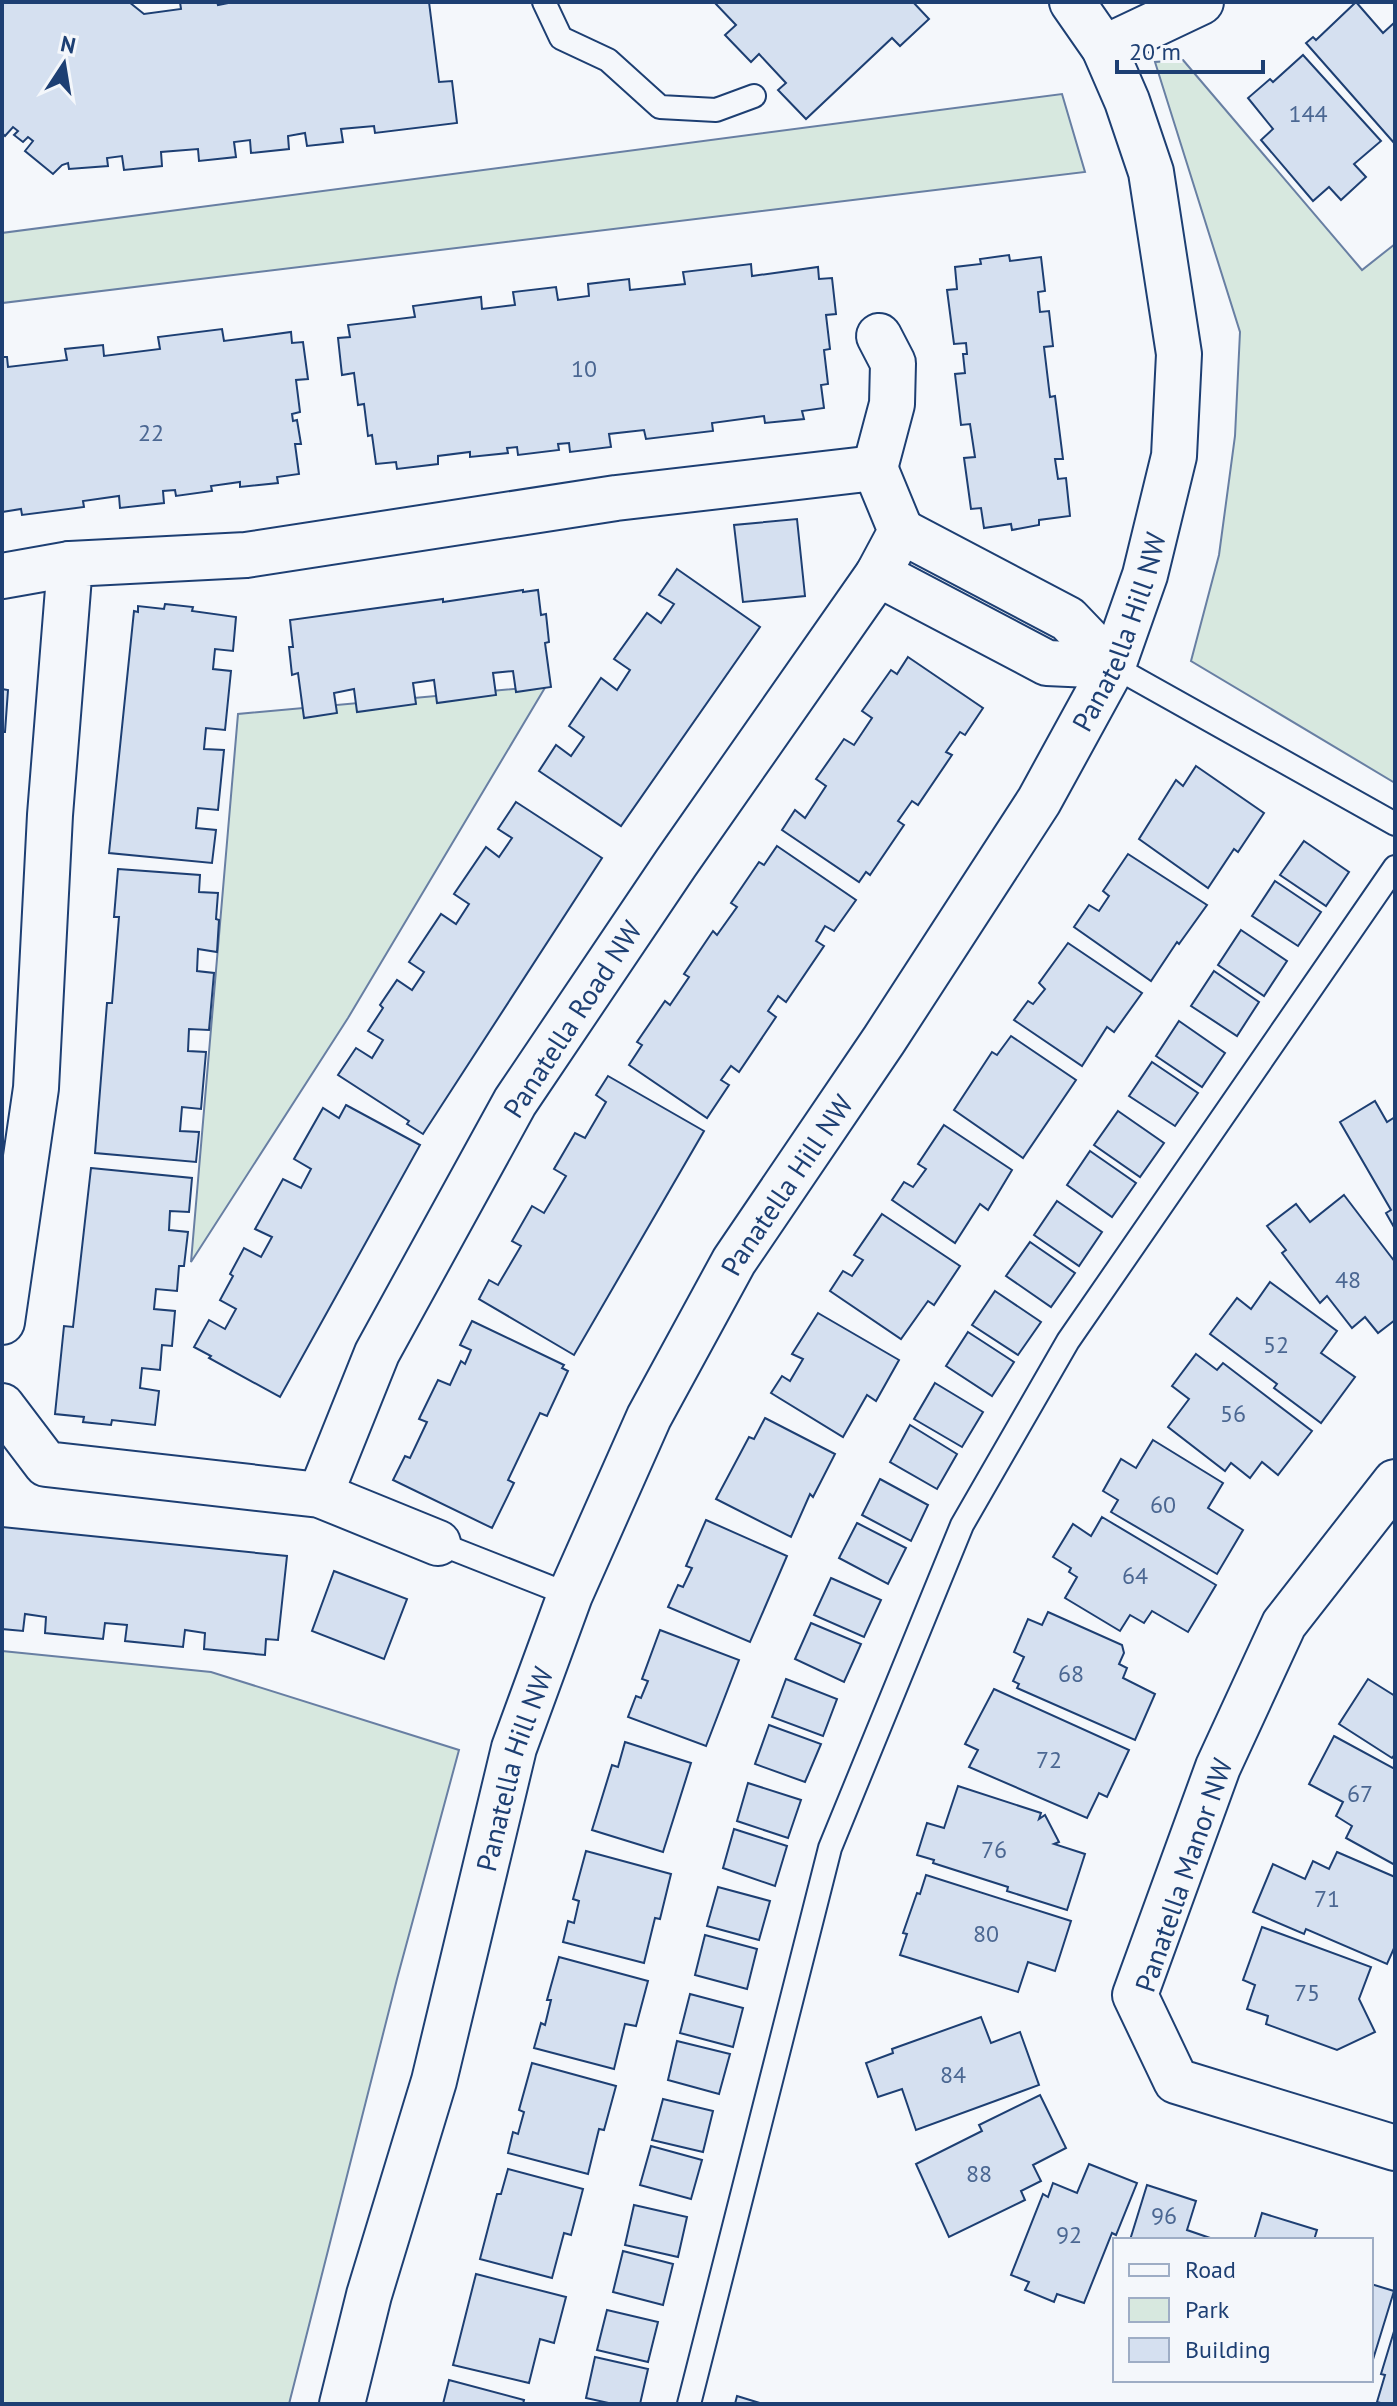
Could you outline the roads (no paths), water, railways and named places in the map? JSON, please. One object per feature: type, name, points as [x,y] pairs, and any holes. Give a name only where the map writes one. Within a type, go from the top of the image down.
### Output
[{"type":"street","name":"Panatella Hill NW","points":[[342,2404],[369,2295],[434,2081],[514,1748],[570,1595],[649,1417],[734,1261],[884,1040],[1039,801],[1113,666],[1145,575],[1174,456],[1179,354],[1151,172],[1127,101],[1104,48],[1072,2]]},
{"type":"street","points":[[1104,48],[1201,2]]},
{"type":"street","points":[[879,336],[893,363],[893,390],[875,468],[901,531],[1068,619],[1113,666]]},
{"type":"street","points":[[2,576],[70,564],[246,555],[616,498],[875,468]]},
{"type":"street","name":"Panatella Road NW","points":[[320,1495],[377,1353],[515,1102],[676,863],[878,574],[901,531]]},
{"type":"street","points":[[2,1322],[36,1088],[50,815],[70,564]]},
{"type":"street","points":[[878,574],[1047,663],[1113,666]]},
{"type":"street","points":[[2,1406],[46,1464],[320,1495],[438,1543]]},
{"type":"street","name":"Panatella Manor NW","points":[[1395,1482],[1284,1624],[1218,1767],[1135,1995],[1176,2081],[1395,2148]]},
{"type":"lane","points":[[544,2],[561,38],[608,60],[660,107],[716,110],[754,96]]},
{"type":"lane","points":[[1113,666],[1395,824]]},
{"type":"lane","points":[[689,2404],[830,1848],[962,1525],[1068,1341],[1395,867]]},
{"type":"lane","points":[[438,1543],[570,1595]]}]
